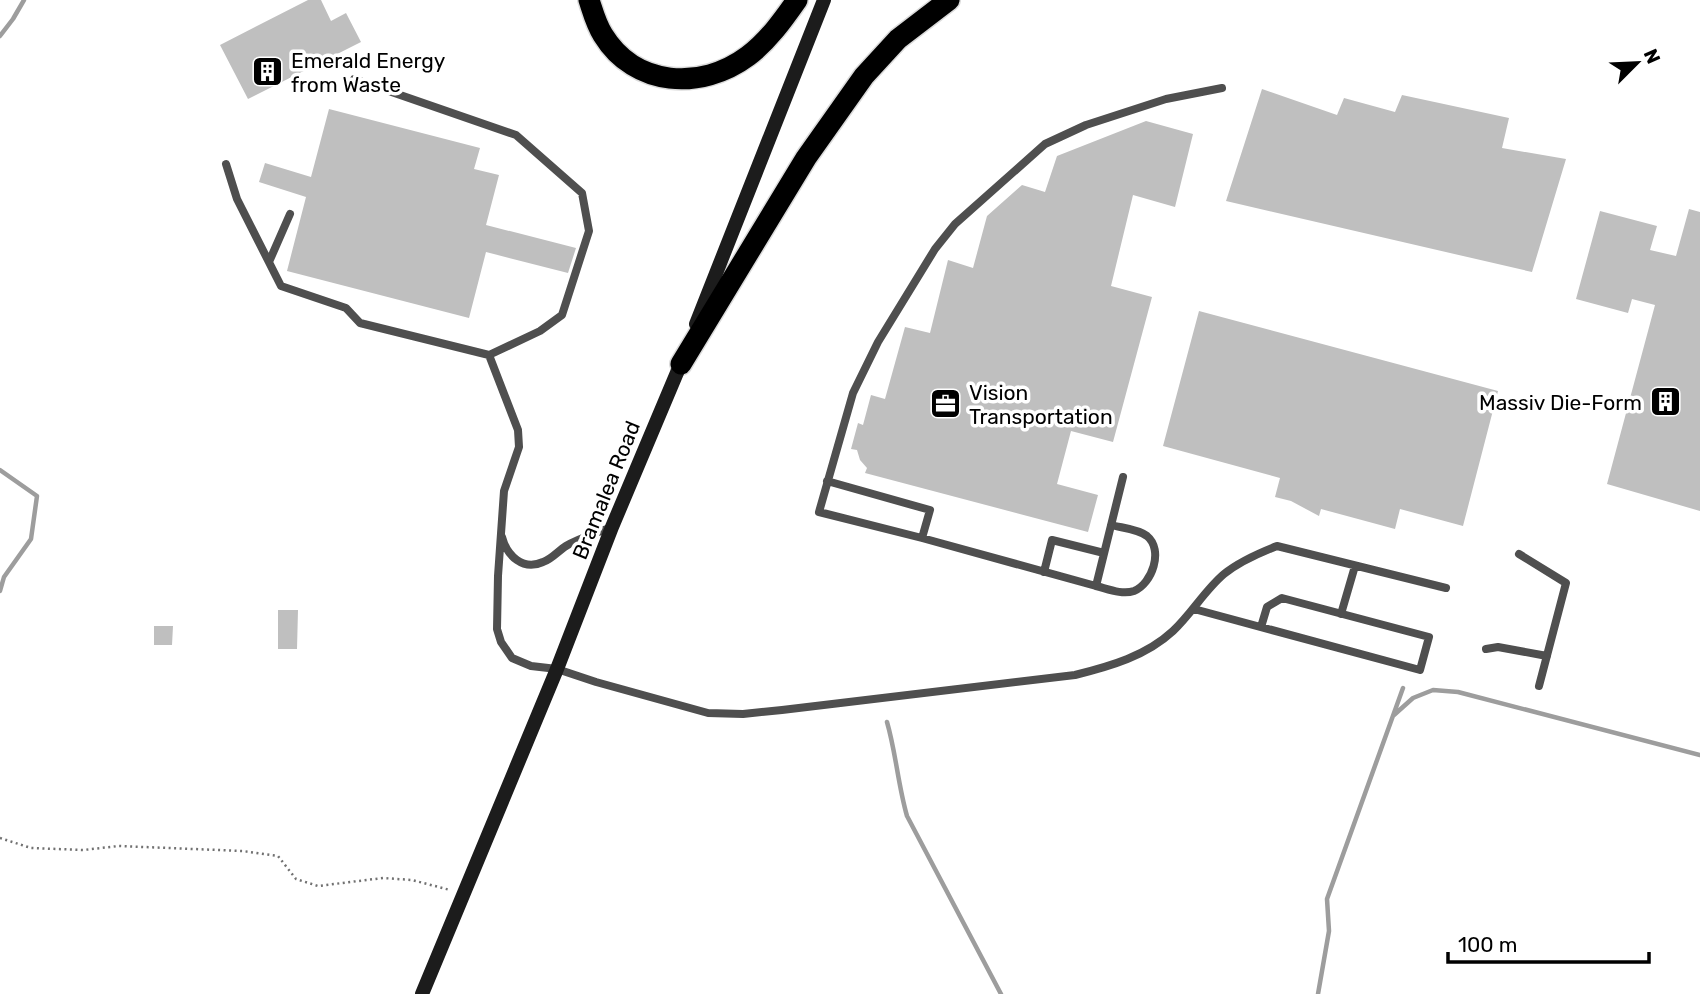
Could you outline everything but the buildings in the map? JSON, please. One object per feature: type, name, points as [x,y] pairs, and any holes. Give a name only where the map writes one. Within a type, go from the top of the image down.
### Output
[{"type":"highway","points":[[589,0],[602,34],[614,51],[637,69],[651,75],[692,79],[725,70],[747,58],[770,36],[797,0]]},
{"type":"highway","points":[[681,364],[806,158],[864,76],[898,39],[949,0]]},
{"type":"main road","name":"Bramalea Road","points":[[422,994],[681,364],[824,0]]},
{"type":"lane","points":[[226,164],[237,198],[281,286],[346,308],[360,323],[489,355],[540,331],[562,315],[589,231],[582,193],[516,135],[354,79]]},
{"type":"lane","points":[[1111,525],[1145,534],[1153,543],[1156,554],[1153,568],[1145,583],[1135,590],[1118,592],[819,512],[853,393],[878,342],[935,248],[955,224],[1045,144],[1086,125],[1166,99],[1222,88]]},
{"type":"lane","points":[[269,262],[290,214]]},
{"type":"lane","points":[[489,355],[520,438],[504,491],[497,629],[501,642],[512,658],[531,666],[557,669],[708,713],[743,714],[782,710],[1075,675],[1122,663],[1172,632],[1224,574],[1256,555],[1278,546],[1446,588]]},
{"type":"lane","points":[[1096,586],[1124,477]]},
{"type":"lane","points":[[827,481],[930,509],[922,538]]},
{"type":"lane","points":[[501,528],[505,547],[510,555],[517,561],[536,565],[545,562],[566,546],[612,527]]},
{"type":"lane","points":[[1044,572],[1052,540],[1104,553]]},
{"type":"lane","points":[[1518,554],[1566,583],[1539,686]]},
{"type":"lane","points":[[1341,614],[1355,566]]},
{"type":"lane","points":[[1194,609],[1420,670],[1429,637],[1282,598],[1267,607],[1261,627]]},
{"type":"lane","points":[[1486,649],[1498,647],[1547,656]]},
{"type":"path","points":[[0,838],[31,848],[83,850],[119,846],[243,850],[278,856],[296,880],[318,886],[383,878],[412,880],[464,893]]},
{"type":"waterway","points":[[0,36],[24,0]]},
{"type":"waterway","points":[[0,470],[37,496],[31,539],[4,577],[0,591]]},
{"type":"waterway","points":[[1318,994],[1329,931],[1327,899],[1403,688]]},
{"type":"waterway","points":[[1394,715],[1413,698],[1433,690],[1458,692],[1700,755]]},
{"type":"waterway","points":[[887,722],[907,816],[1001,994]]},
{"type":"place","name":"Emerald Energy from Waste","points":[[268,72]]},
{"type":"place","name":"Massiv Die-Form","points":[[1665,402]]},
{"type":"place","name":"Vision Transportation","points":[[946,404]]}]
